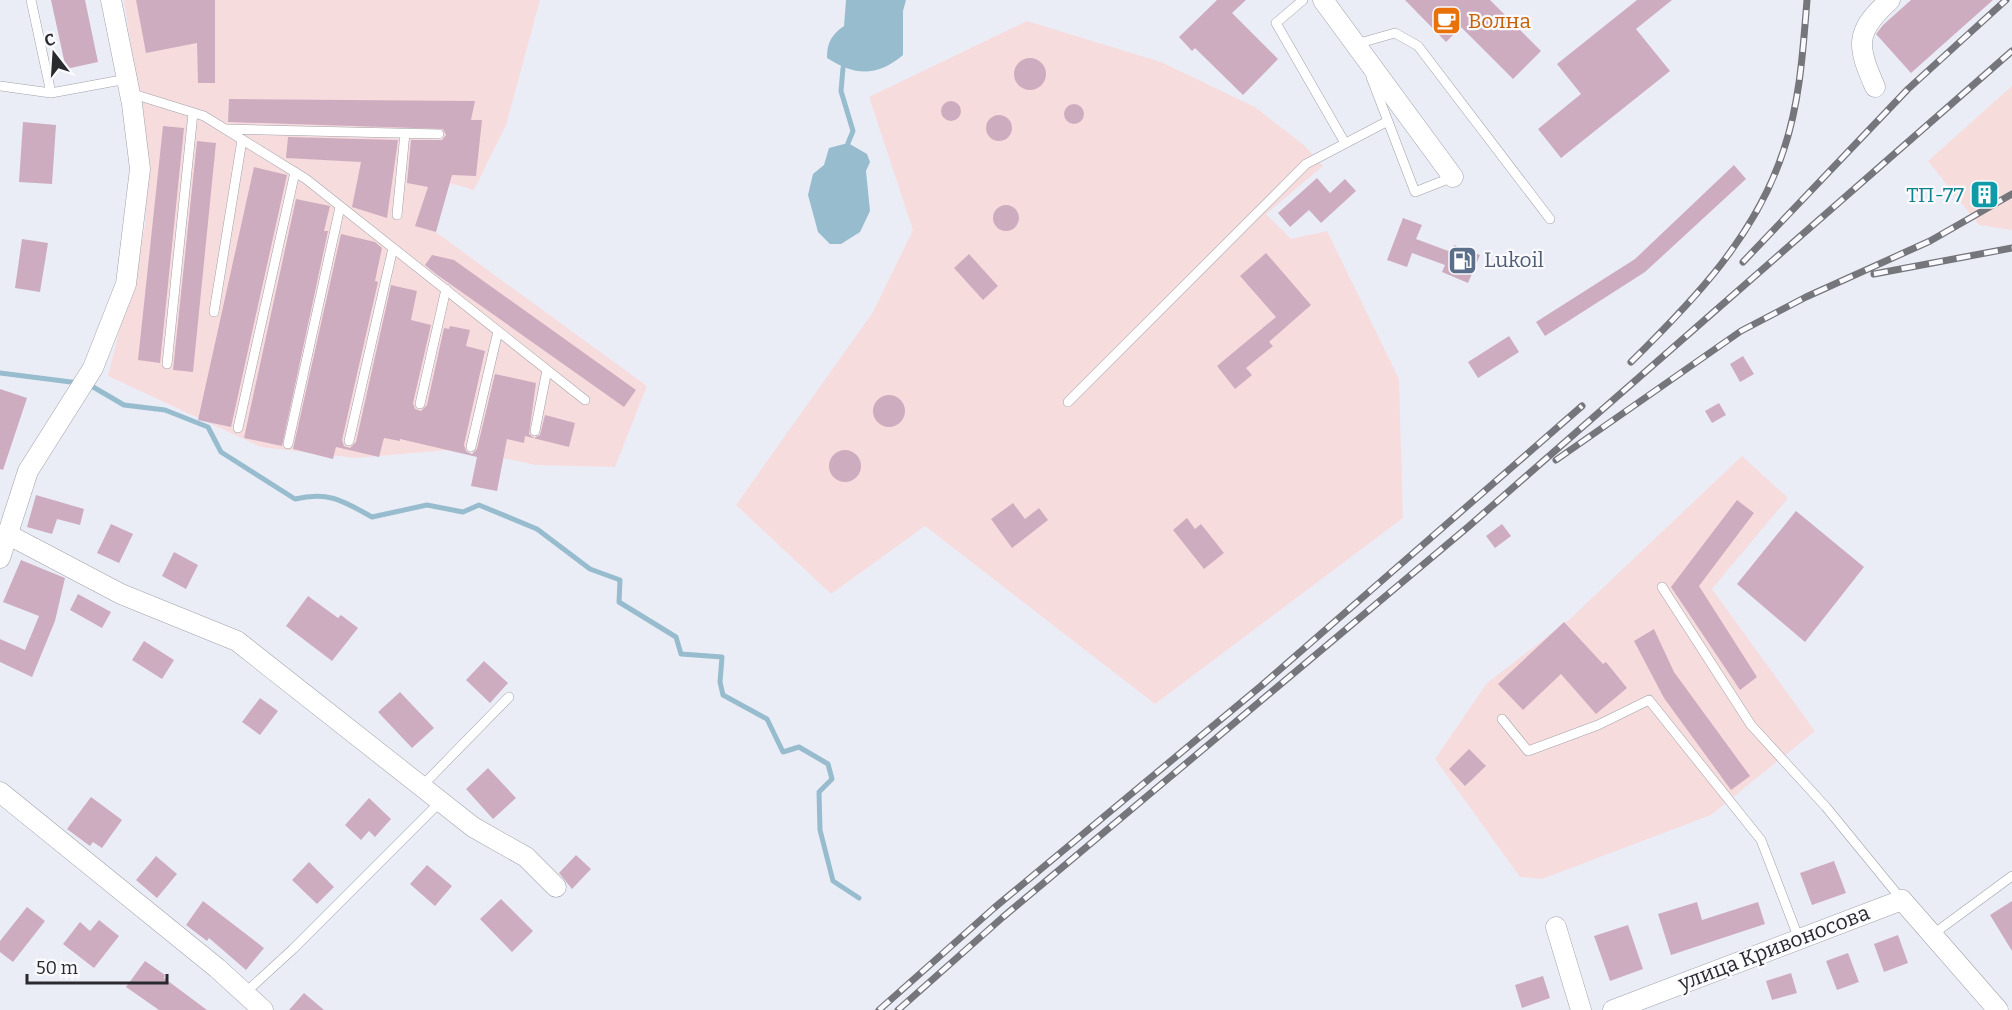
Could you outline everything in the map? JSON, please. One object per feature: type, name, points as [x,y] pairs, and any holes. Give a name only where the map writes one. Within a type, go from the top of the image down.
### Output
[{"type":"street","points":[[0,558],[28,471],[84,382],[126,284],[140,169],[128,86],[111,0]]},
{"type":"street","points":[[1323,0],[1452,177]]},
{"type":"street","points":[[1875,87],[1863,58],[1861,45],[1865,27],[1890,0]]},
{"type":"street","points":[[7,534],[121,594],[237,641],[473,827],[526,857],[555,887]]},
{"type":"street","points":[[0,792],[263,1010]]},
{"type":"street","points":[[1902,900],[1998,1010]]},
{"type":"street","name":"улица Кривоносова","points":[[1613,1010],[1902,900]]},
{"type":"street","points":[[1556,927],[1581,1010]]},
{"type":"lane","points":[[32,0],[51,93]]},
{"type":"lane","points":[[1303,0],[1276,24],[1346,143]]},
{"type":"lane","points":[[1452,177],[1415,192],[1359,48],[1395,33],[1418,46],[1550,219]]},
{"type":"lane","points":[[0,86],[51,93],[128,86],[225,129],[295,172],[585,400]]},
{"type":"lane","points":[[167,364],[193,113]]},
{"type":"lane","points":[[1068,402],[1306,164],[1388,121]]},
{"type":"lane","points":[[225,129],[439,134]]},
{"type":"lane","points":[[397,214],[405,133]]},
{"type":"lane","points":[[213,312],[242,140]]},
{"type":"lane","points":[[238,428],[295,172]]},
{"type":"lane","points":[[288,444],[340,207]]},
{"type":"lane","points":[[349,441],[393,248]]},
{"type":"lane","points":[[420,404],[446,289]]},
{"type":"lane","points":[[471,447],[498,331]]},
{"type":"lane","points":[[536,431],[547,370]]},
{"type":"lane","points":[[1662,587],[1751,725],[1826,807],[1902,900]]},
{"type":"lane","points":[[422,786],[509,697]]},
{"type":"lane","points":[[1502,719],[1528,751],[1598,725],[1649,700],[1761,840],[1799,939]]},
{"type":"lane","points":[[245,993],[293,949],[441,801]]},
{"type":"lane","points":[[1932,935],[2012,876]]},
{"type":"shaded area","points":[[124,0],[540,0],[506,125],[474,190],[450,183],[433,230],[647,386],[615,467],[536,465],[460,449],[355,458],[261,447],[108,376],[145,226],[147,157]]},
{"type":"shaded area","points":[[1027,21],[1161,62],[1255,107],[1305,146],[1323,166],[1266,214],[1291,239],[1327,231],[1399,379],[1403,518],[1155,704],[925,526],[831,594],[736,505],[873,312],[913,230],[869,97]]},
{"type":"shaded area","points":[[2012,86],[2012,230],[1979,225],[1928,161]]},
{"type":"shaded area","points":[[1742,456],[1788,498],[1712,589],[1815,731],[1711,815],[1542,879],[1520,877],[1435,759],[1487,683],[1570,619]]},
{"type":"water","points":[[846,0],[906,0],[903,11],[903,55],[884,67],[866,72],[847,68],[827,58],[831,40],[844,26]]},
{"type":"water","points":[[848,143],[867,154],[870,162],[866,171],[870,211],[860,232],[841,244],[830,244],[818,232],[808,195],[813,174],[824,165],[829,148]]},
{"type":"building","points":[[51,0],[85,0],[98,62],[66,69]]},
{"type":"building","points":[[136,0],[215,0],[215,83],[198,83],[197,43],[146,53]]},
{"type":"building","points":[[1217,0],[1246,0],[1232,13],[1278,59],[1243,95],[1195,48],[1192,51],[1179,37]]},
{"type":"building","points":[[1405,0],[1490,0],[1541,51],[1513,79],[1461,27],[1446,42]]},
{"type":"building","points":[[1637,0],[1672,0],[1636,29],[1670,71],[1561,158],[1538,129],[1581,94],[1557,64]]},
{"type":"building","points":[[1911,0],[1993,0],[1911,73],[1876,34]]},
{"type":"building","points":[[1030,58],[1041,63],[1046,74],[1041,85],[1030,90],[1019,85],[1014,74],[1019,63]]},
{"type":"building","points":[[229,99],[475,101],[471,120],[482,120],[476,176],[452,175],[436,232],[415,226],[428,187],[407,183],[411,140],[442,140],[446,135],[443,129],[228,122]]},
{"type":"building","points":[[951,101],[958,104],[961,111],[958,118],[951,121],[944,118],[941,111],[944,104]]},
{"type":"building","points":[[1074,104],[1081,107],[1084,114],[1081,121],[1074,124],[1067,121],[1064,114],[1067,107]]},
{"type":"building","points":[[999,115],[1008,119],[1012,128],[1008,137],[999,141],[990,137],[986,128],[990,119]]},
{"type":"building","points":[[23,122],[56,125],[52,184],[19,182]]},
{"type":"building","points":[[163,126],[184,128],[160,363],[138,360]]},
{"type":"building","points":[[288,137],[398,140],[387,218],[352,207],[361,162],[286,158]]},
{"type":"building","points":[[197,141],[216,143],[193,372],[173,370]]},
{"type":"building","points":[[1734,165],[1746,179],[1645,272],[1545,336],[1536,322],[1635,259]]},
{"type":"building","points":[[254,167],[287,175],[231,427],[198,420]]},
{"type":"building","points":[[1317,178],[1330,193],[1345,179],[1356,191],[1321,223],[1309,210],[1290,227],[1278,213]]},
{"type":"building","points":[[296,199],[330,206],[324,231],[328,231],[282,446],[244,438]]},
{"type":"building","points":[[1006,205],[1015,209],[1019,218],[1015,227],[1006,231],[997,227],[993,218],[997,209]]},
{"type":"building","points":[[1403,218],[1422,225],[1416,239],[1451,252],[1454,245],[1480,255],[1468,283],[1442,272],[1445,265],[1412,253],[1407,267],[1387,260]]},
{"type":"building","points":[[341,234],[375,242],[382,248],[375,281],[378,282],[342,440],[344,446],[350,448],[356,442],[391,285],[417,291],[411,320],[431,325],[413,403],[415,409],[421,411],[427,405],[444,328],[449,329],[450,326],[470,330],[466,346],[485,351],[464,445],[466,451],[472,454],[477,449],[495,374],[536,383],[529,434],[534,438],[540,435],[545,415],[575,423],[569,447],[525,436],[524,443],[507,439],[497,491],[471,486],[477,457],[400,439],[400,441],[384,438],[379,457],[336,447],[333,459],[293,449]]},
{"type":"building","points":[[22,239],[48,243],[40,292],[15,288]]},
{"type":"building","points":[[1266,253],[1311,305],[1269,342],[1273,346],[1246,368],[1252,375],[1235,389],[1217,366],[1276,317],[1240,276]]},
{"type":"building","points":[[969,254],[998,286],[983,300],[954,268]]},
{"type":"building","points":[[432,255],[454,260],[636,390],[624,407],[436,274],[425,265]]},
{"type":"building","points":[[1509,336],[1519,352],[1478,378],[1468,362]]},
{"type":"building","points":[[1743,356],[1754,374],[1740,382],[1730,364]]},
{"type":"building","points":[[0,389],[27,398],[3,470],[0,469]]},
{"type":"building","points":[[889,395],[900,400],[905,411],[900,422],[889,427],[878,422],[873,411],[878,400]]},
{"type":"building","points":[[1719,403],[1726,415],[1712,423],[1705,411]]},
{"type":"building","points":[[845,450],[856,455],[861,466],[856,477],[845,482],[834,477],[829,466],[834,455]]},
{"type":"building","points":[[36,495],[84,509],[80,525],[57,519],[52,534],[27,527]]},
{"type":"building","points":[[1737,500],[1754,513],[1699,586],[1757,677],[1740,690],[1671,587]]},
{"type":"building","points":[[1013,503],[1025,519],[1039,508],[1048,520],[1012,548],[991,519]]},
{"type":"building","points":[[1796,511],[1864,567],[1805,642],[1737,584]]},
{"type":"building","points":[[1187,518],[1195,529],[1201,524],[1224,553],[1204,569],[1173,530]]},
{"type":"building","points":[[111,524],[133,534],[119,563],[97,553]]},
{"type":"building","points":[[1502,524],[1511,536],[1495,548],[1486,536]]},
{"type":"building","points":[[174,552],[198,565],[186,589],[162,576]]},
{"type":"building","points":[[21,560],[65,578],[55,621],[32,677],[0,662],[0,639],[25,650],[39,616],[3,602]]},
{"type":"building","points":[[78,594],[111,612],[102,628],[70,610]]},
{"type":"building","points":[[308,596],[338,618],[341,615],[358,628],[332,661],[286,626]]},
{"type":"building","points":[[1564,622],[1603,664],[1606,662],[1627,688],[1596,714],[1561,674],[1523,710],[1498,684]]},
{"type":"building","points":[[1654,629],[1674,672],[1750,776],[1731,790],[1664,698],[1634,641]]},
{"type":"building","points":[[144,641],[174,660],[162,679],[132,660]]},
{"type":"building","points":[[484,661],[508,683],[490,703],[466,680]]},
{"type":"building","points":[[400,692],[434,728],[412,748],[378,712]]},
{"type":"building","points":[[260,698],[278,711],[260,735],[242,722]]},
{"type":"building","points":[[1469,749],[1486,766],[1465,786],[1449,769]]},
{"type":"building","points":[[488,768],[516,798],[493,819],[466,789]]},
{"type":"building","points":[[91,797],[122,820],[102,848],[93,842],[90,846],[67,829]]},
{"type":"building","points":[[369,798],[391,819],[375,837],[369,831],[361,840],[345,825]]},
{"type":"building","points":[[576,855],[591,869],[572,889],[559,873]]},
{"type":"building","points":[[156,856],[177,874],[157,898],[136,880]]},
{"type":"building","points":[[1834,861],[1846,893],[1812,905],[1800,873]]},
{"type":"building","points":[[309,862],[334,887],[317,904],[292,880]]},
{"type":"building","points":[[427,865],[452,886],[435,906],[410,884]]},
{"type":"building","points":[[501,899],[533,931],[512,952],[480,919]]},
{"type":"building","points":[[203,901],[264,948],[246,970],[209,938],[207,941],[186,925]]},
{"type":"building","points":[[2012,901],[2012,951],[1990,915]]},
{"type":"building","points":[[1697,902],[1702,920],[1758,902],[1765,924],[1671,955],[1658,914]]},
{"type":"building","points":[[27,907],[45,921],[13,962],[0,952],[0,941]]},
{"type":"building","points":[[99,920],[119,936],[94,968],[63,944],[80,922],[90,931]]},
{"type":"building","points":[[1628,925],[1643,969],[1610,981],[1594,936]]},
{"type":"building","points":[[1898,935],[1908,963],[1884,972],[1874,944]]},
{"type":"building","points":[[1848,953],[1859,982],[1837,990],[1826,961]]},
{"type":"building","points":[[145,961],[207,1010],[159,1010],[126,987]]},
{"type":"building","points":[[1791,973],[1797,993],[1772,1000],[1766,981]]},
{"type":"building","points":[[1543,976],[1550,998],[1522,1008],[1515,985]]},
{"type":"building","points":[[304,993],[324,1010],[289,1010]]},
{"type":"waterway","points":[[843,68],[841,91],[853,131],[848,143]]},
{"type":"waterway","points":[[0,373],[79,383]]},
{"type":"waterway","points":[[88,384],[124,405],[165,410],[208,427],[221,452],[295,499],[327,497],[344,502],[372,517],[427,505],[463,512],[479,505],[537,529],[590,569],[620,580],[619,602],[676,637],[681,654],[722,657],[720,682],[723,695],[767,719],[783,752],[799,747],[828,764],[832,779],[819,792],[820,830],[833,881],[859,898]]},
{"type":"railway","points":[[1631,362],[1678,315],[1721,265],[1740,238],[1772,181],[1794,112],[1807,0]]},
{"type":"railway","points":[[1743,262],[1908,89],[2006,0]]},
{"type":"railway","points":[[898,1010],[1003,917],[1468,527],[2012,51]]},
{"type":"railway","points":[[1556,460],[1741,331],[1806,297],[1930,241],[2012,194]]},
{"type":"railway","points":[[1874,274],[2012,248]]},
{"type":"railway","points":[[879,1010],[994,908],[1261,686],[1582,406]]},
{"type":"place","name":"Волна","points":[[1447,21]]},
{"type":"place","name":"ТП-77","points":[[1985,195]]},
{"type":"place","name":"Lukoil","points":[[1463,260]]}]
